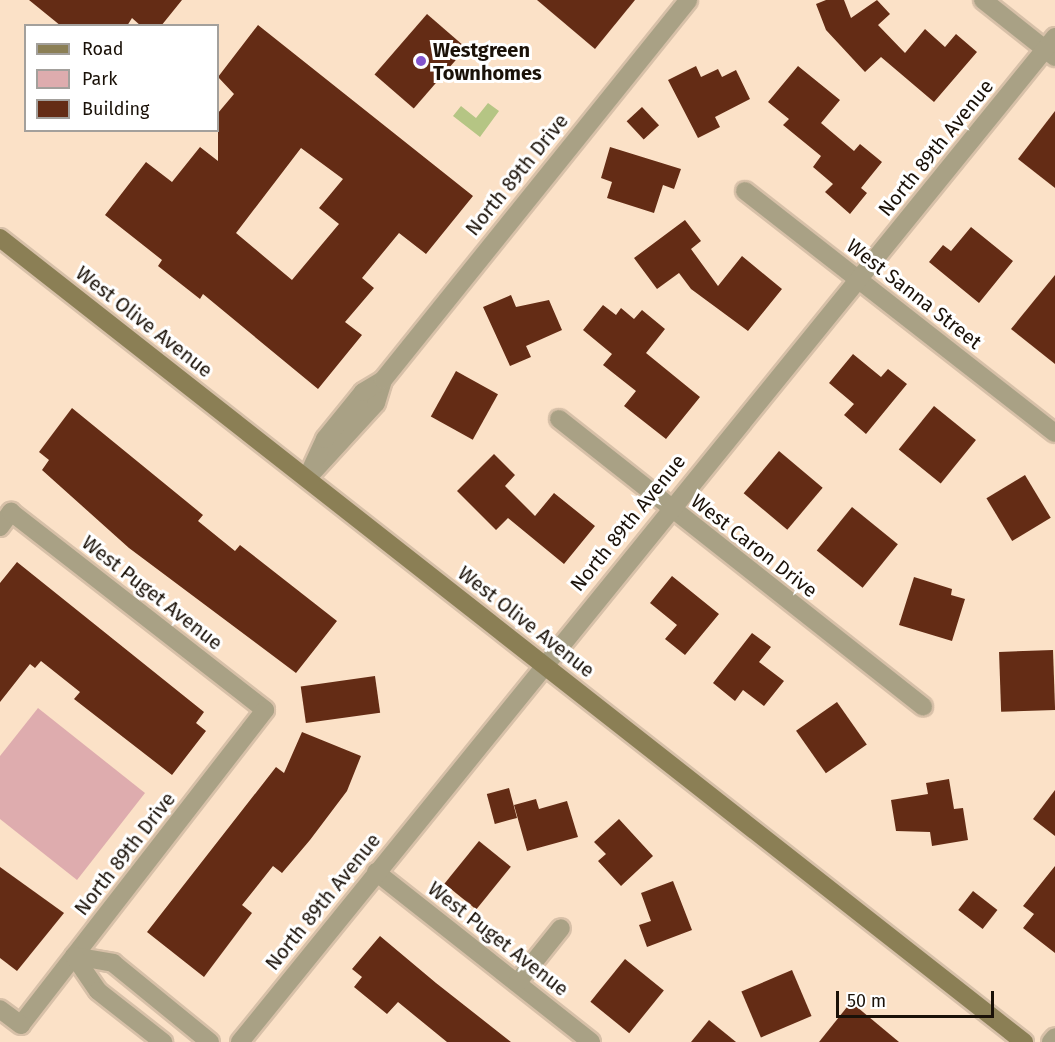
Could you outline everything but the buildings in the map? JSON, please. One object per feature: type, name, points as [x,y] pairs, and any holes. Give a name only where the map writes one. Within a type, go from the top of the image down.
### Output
[{"type":"main road","name":"West Olive Avenue","points":[[0,238],[1024,1042]]},
{"type":"street","name":"North 89th Drive","points":[[307,478],[325,440],[363,392],[383,380],[688,0]]},
{"type":"street","points":[[983,0],[1052,48]]},
{"type":"street","name":"North 89th Avenue","points":[[240,1042],[543,663],[857,279],[1052,48]]},
{"type":"street","name":"West Sanna Street","points":[[745,191],[1055,433]]},
{"type":"street","name":"West Caron Drive","points":[[559,419],[923,706]]},
{"type":"street","name":"West Puget Avenue","points":[[0,527],[11,512],[265,710]]},
{"type":"street","name":"North 89th Drive","points":[[0,1009],[21,1025],[265,710]]},
{"type":"street","name":"West Puget Avenue","points":[[376,872],[591,1042]]},
{"type":"street","points":[[517,983],[561,928]]},
{"type":"street","points":[[74,956],[113,963],[210,1042]]},
{"type":"street","points":[[74,956],[98,991],[163,1042]]},
{"type":"street","points":[[146,1028],[165,1004]]},
{"type":"street","points":[[1051,1042],[1055,1037]]},
{"type":"green space","points":[[38,708],[145,793],[77,880],[0,819],[0,756]]},
{"type":"shaded area","points":[[488,103],[499,111],[480,137],[453,116],[461,106],[476,118]]},
{"type":"place","name":"Westgreen Townhomes","points":[[421,61]]}]
